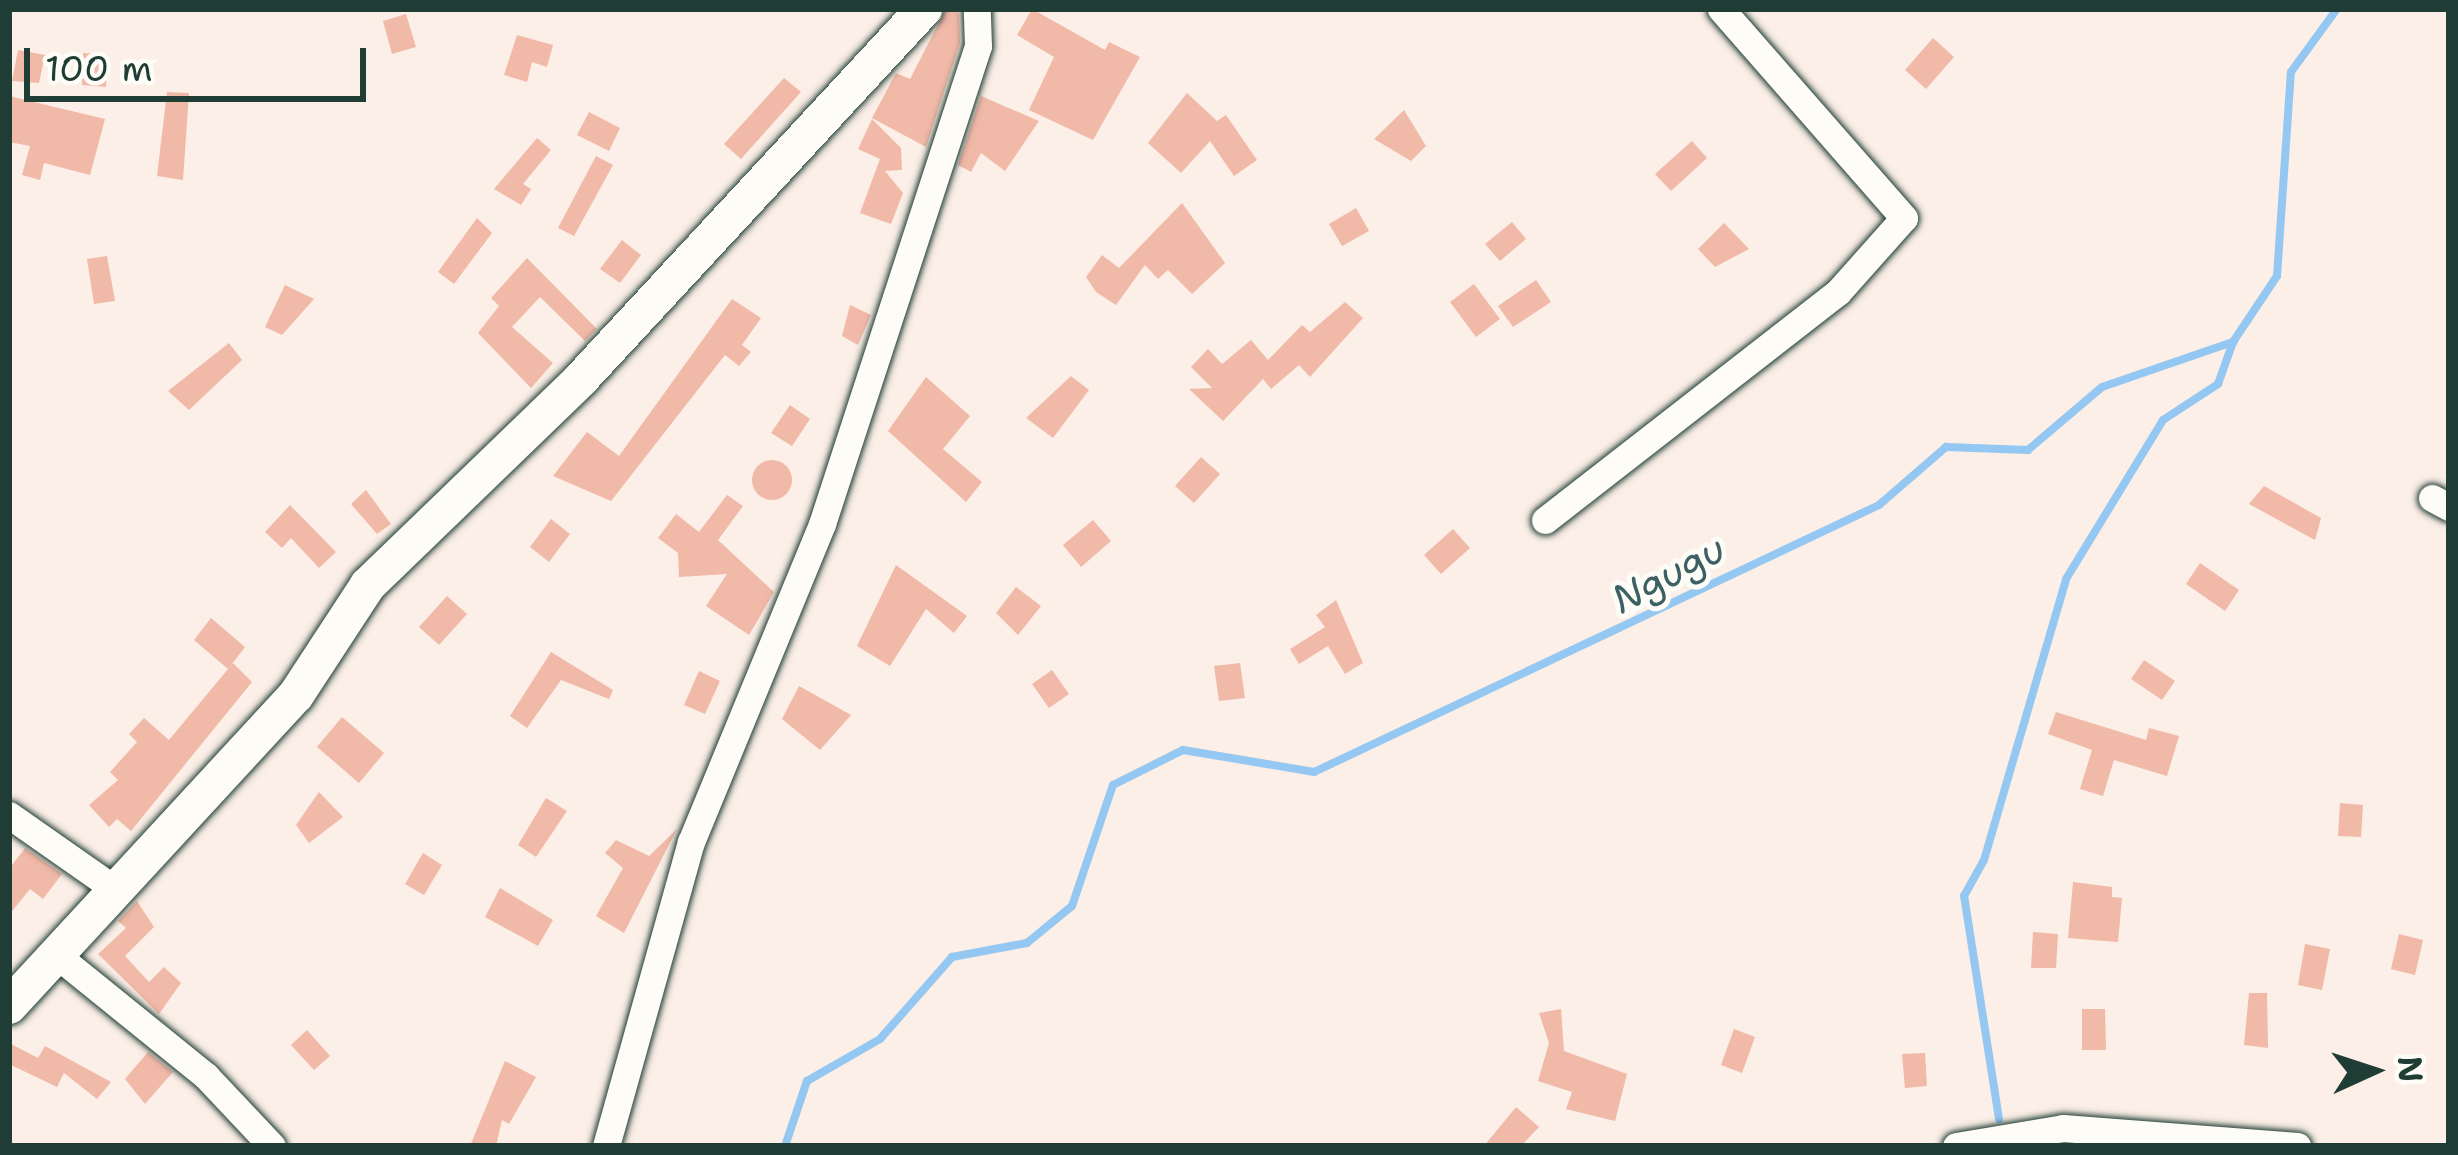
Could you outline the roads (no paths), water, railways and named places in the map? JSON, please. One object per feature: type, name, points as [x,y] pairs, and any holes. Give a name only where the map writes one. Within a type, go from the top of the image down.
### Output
[{"type":"main road","points":[[9,1006],[112,887],[296,695],[368,585],[581,379],[924,9]]},
{"type":"street","points":[[606,1146],[691,842],[822,524],[978,46],[977,9]]},
{"type":"street","points":[[1545,520],[1838,292],[1904,218],[1721,9]]},
{"type":"street","points":[[9,814],[112,887]]},
{"type":"street","points":[[55,953],[206,1076],[272,1146]]},
{"type":"street","points":[[1956,1146],[2063,1128],[2297,1146]]},
{"type":"waterway","name":"Ngugu","points":[[785,1146],[807,1081],[880,1039],[952,957],[1027,943],[1072,906],[1113,785],[1183,750],[1314,772],[1879,505],[1946,447],[2028,450],[2102,387],[2233,342],[2277,276],[2291,72],[2337,9]]},
{"type":"waterway","points":[[1999,1119],[1964,896],[1984,860],[2066,579],[2163,420],[2218,384],[2233,342]]}]
